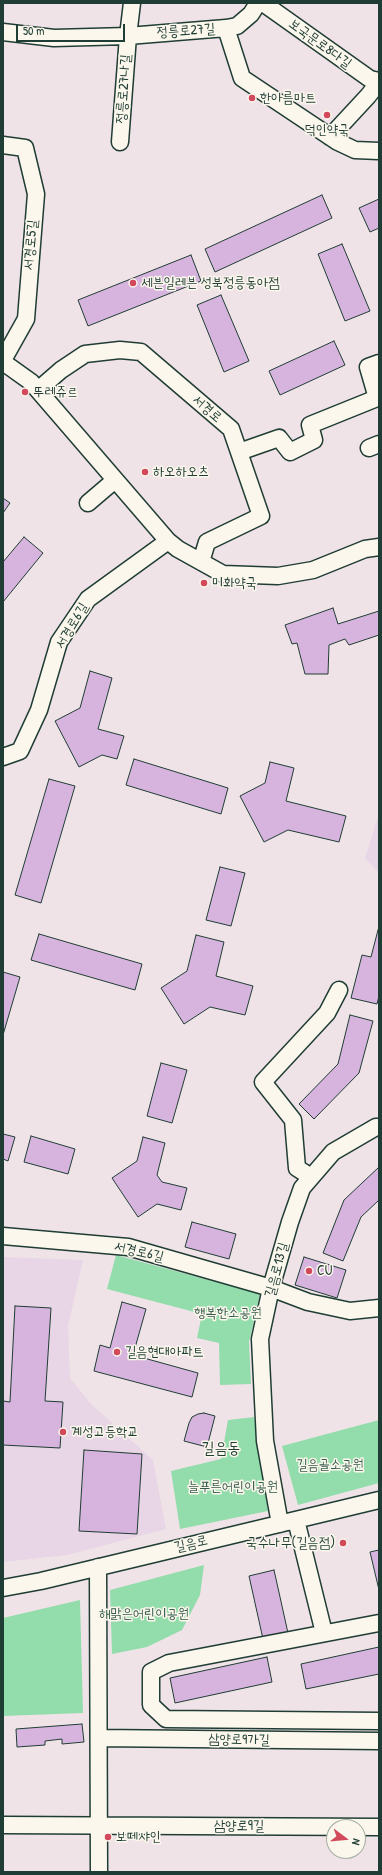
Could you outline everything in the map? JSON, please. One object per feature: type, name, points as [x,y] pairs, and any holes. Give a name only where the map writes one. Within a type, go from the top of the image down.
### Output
[{"type":"street","name":"정릉로27나길","points":[[120,142],[132,3]]},
{"type":"street","name":"정릉로27길","points":[[3,32],[54,38],[128,36],[226,28],[237,26],[251,14],[258,3]]},
{"type":"street","name":"보국문로8다길","points":[[263,3],[370,80],[379,81]]},
{"type":"street","name":"정릉로27길","points":[[226,28],[242,78],[330,137],[355,150],[379,151]]},
{"type":"street","points":[[330,137],[368,96],[379,81]]},
{"type":"street","name":"서경로5길","points":[[3,145],[25,148],[36,194],[26,319],[3,361]]},
{"type":"street","name":"서경로","points":[[38,390],[61,370],[85,354],[120,350],[141,352],[231,429],[260,516],[207,542],[201,562]]},
{"type":"street","points":[[3,361],[31,382],[168,541],[223,574],[278,576],[313,570],[366,549],[379,548]]},
{"type":"street","points":[[239,452],[279,438],[290,452],[314,440],[310,425],[377,398],[368,367],[379,362]]},
{"type":"street","points":[[88,503],[116,480]]},
{"type":"street","name":"서경로6길","points":[[3,757],[20,751],[39,710],[59,642],[88,599],[168,541]]},
{"type":"street","points":[[311,1178],[297,1168],[293,1120],[263,1082],[327,1013],[339,990]]},
{"type":"street","name":"길음로13길","points":[[280,1524],[265,1441],[260,1339],[271,1288],[302,1188],[333,1152],[376,1127],[379,1127]]},
{"type":"street","name":"서경로6길","points":[[3,1236],[128,1247],[271,1288],[308,1302],[350,1311],[379,1308]]},
{"type":"street","name":"길음로","points":[[3,1588],[41,1581],[379,1500]]},
{"type":"street","points":[[296,1520],[324,1634]]},
{"type":"street","points":[[98,1567],[99,1872]]},
{"type":"street","points":[[379,1623],[169,1663],[151,1672],[151,1705],[166,1719],[379,1721]]},
{"type":"street","name":"삼양로9가길","points":[[99,1738],[379,1741]]},
{"type":"street","name":"삼양로9길","points":[[3,1825],[379,1827]]},
{"type":"shaded area","points":[[379,813],[379,873],[365,858]]},
{"type":"shaded area","name":"계성고등학교","points":[[3,1257],[83,1260],[68,1326],[70,1378],[91,1404],[153,1460],[166,1529],[67,1555],[3,1562]]},
{"type":"green space","name":"행복한소공원","points":[[116,1255],[260,1294],[249,1342],[251,1384],[220,1385],[219,1343],[197,1338],[202,1314],[107,1289]]},
{"type":"green space","name":"늘푸른어린이공원","points":[[254,1417],[268,1511],[180,1529],[171,1471],[221,1459],[228,1420]]},
{"type":"green space","name":"길음골소공원","points":[[379,1420],[379,1483],[298,1505],[282,1446]]},
{"type":"green space","name":"해맑은어린이공원","points":[[204,1565],[200,1595],[182,1630],[147,1647],[112,1654],[110,1590]]},
{"type":"green space","points":[[80,1600],[83,1713],[3,1716],[3,1618]]},
{"type":"building","points":[[322,195],[332,218],[215,272],[205,249]]},
{"type":"building","points":[[379,199],[379,228],[370,232],[359,208]]},
{"type":"building","points":[[342,244],[370,311],[345,321],[318,254]]},
{"type":"building","points":[[191,255],[201,281],[88,326],[78,300]]},
{"type":"building","points":[[221,295],[249,361],[224,372],[197,305]]},
{"type":"building","points":[[334,341],[345,365],[280,395],[269,371]]},
{"type":"building","points":[[3,498],[10,503],[3,513]]},
{"type":"building","points":[[24,537],[43,553],[3,602],[3,562]]},
{"type":"building","points":[[333,608],[338,624],[379,611],[379,635],[349,645],[345,639],[329,645],[328,674],[305,674],[297,643],[292,644],[285,625]]},
{"type":"building","points":[[90,671],[112,678],[98,729],[124,736],[117,759],[102,755],[79,767],[55,721],[80,708]]},
{"type":"building","points":[[134,759],[228,788],[221,814],[126,785]]},
{"type":"building","points":[[270,762],[294,768],[286,801],[346,816],[339,842],[288,830],[264,842],[240,796],[265,783]]},
{"type":"building","points":[[49,779],[75,786],[41,903],[15,895]]},
{"type":"building","points":[[220,867],[245,873],[231,926],[206,920]]},
{"type":"building","points":[[378,930],[379,996],[377,1004],[351,998],[362,955],[371,957]]},
{"type":"building","points":[[39,934],[142,964],[135,990],[31,960]]},
{"type":"building","points":[[196,935],[224,942],[216,976],[253,986],[245,1015],[210,1007],[184,1024],[161,988],[187,971]]},
{"type":"building","points":[[3,972],[20,977],[3,1035]]},
{"type":"building","points":[[350,1015],[373,1021],[359,1073],[314,1119],[299,1104],[338,1064]]},
{"type":"building","points":[[161,1063],[187,1070],[172,1123],[147,1116]]},
{"type":"building","points":[[3,1134],[15,1137],[8,1161],[3,1159]]},
{"type":"building","points":[[31,1136],[75,1149],[68,1174],[24,1162]]},
{"type":"building","points":[[143,1137],[165,1143],[157,1175],[162,1182],[187,1188],[181,1210],[157,1204],[138,1217],[112,1178],[137,1161]]},
{"type":"building","points":[[379,1167],[379,1200],[361,1217],[343,1261],[323,1253],[344,1200]]},
{"type":"building","points":[[192,1222],[236,1234],[229,1259],[185,1247]]},
{"type":"building","points":[[304,1257],[346,1270],[337,1298],[295,1285]]},
{"type":"building","name":"길음현대아파트","points":[[122,1302],[146,1309],[133,1355],[198,1373],[192,1397],[94,1371],[100,1345],[110,1348]]},
{"type":"building","points":[[15,1306],[51,1308],[45,1401],[63,1402],[60,1448],[3,1445],[3,1401],[10,1402]]},
{"type":"building","points":[[204,1413],[215,1416],[207,1447],[184,1441],[192,1417]]},
{"type":"building","points":[[84,1450],[142,1454],[137,1534],[79,1531]]},
{"type":"building","points":[[379,1550],[379,1590],[370,1552]]},
{"type":"building","points":[[274,1570],[288,1633],[263,1639],[249,1576]]},
{"type":"building","points":[[379,1647],[379,1674],[306,1689],[301,1664]]},
{"type":"building","points":[[267,1657],[272,1682],[175,1703],[170,1678]]},
{"type":"building","points":[[82,1724],[84,1742],[62,1744],[62,1739],[45,1741],[45,1745],[17,1747],[16,1729]]},
{"type":"place","name":"한아름마트","points":[[252,98]]},
{"type":"place","name":"덕인약국","points":[[327,115]]},
{"type":"place","name":"세븐일레븐 성북정릉동아점","points":[[133,283]]},
{"type":"place","name":"뚜레쥬르","points":[[25,392]]},
{"type":"place","name":"하오하오츠","points":[[145,472]]},
{"type":"place","name":"미화약국","points":[[204,583]]},
{"type":"place","name":"CU","points":[[309,1271]]},
{"type":"place","name":"길음현대아파트","points":[[117,1352]]},
{"type":"place","name":"계성고등학교","points":[[63,1432]]},
{"type":"place","name":"국수나무(길음점)","points":[[343,1543]]},
{"type":"place","name":"보떼샤인","points":[[108,1837]]},
{"type":"district","name":"길음동","points":[[221,1449]]}]
